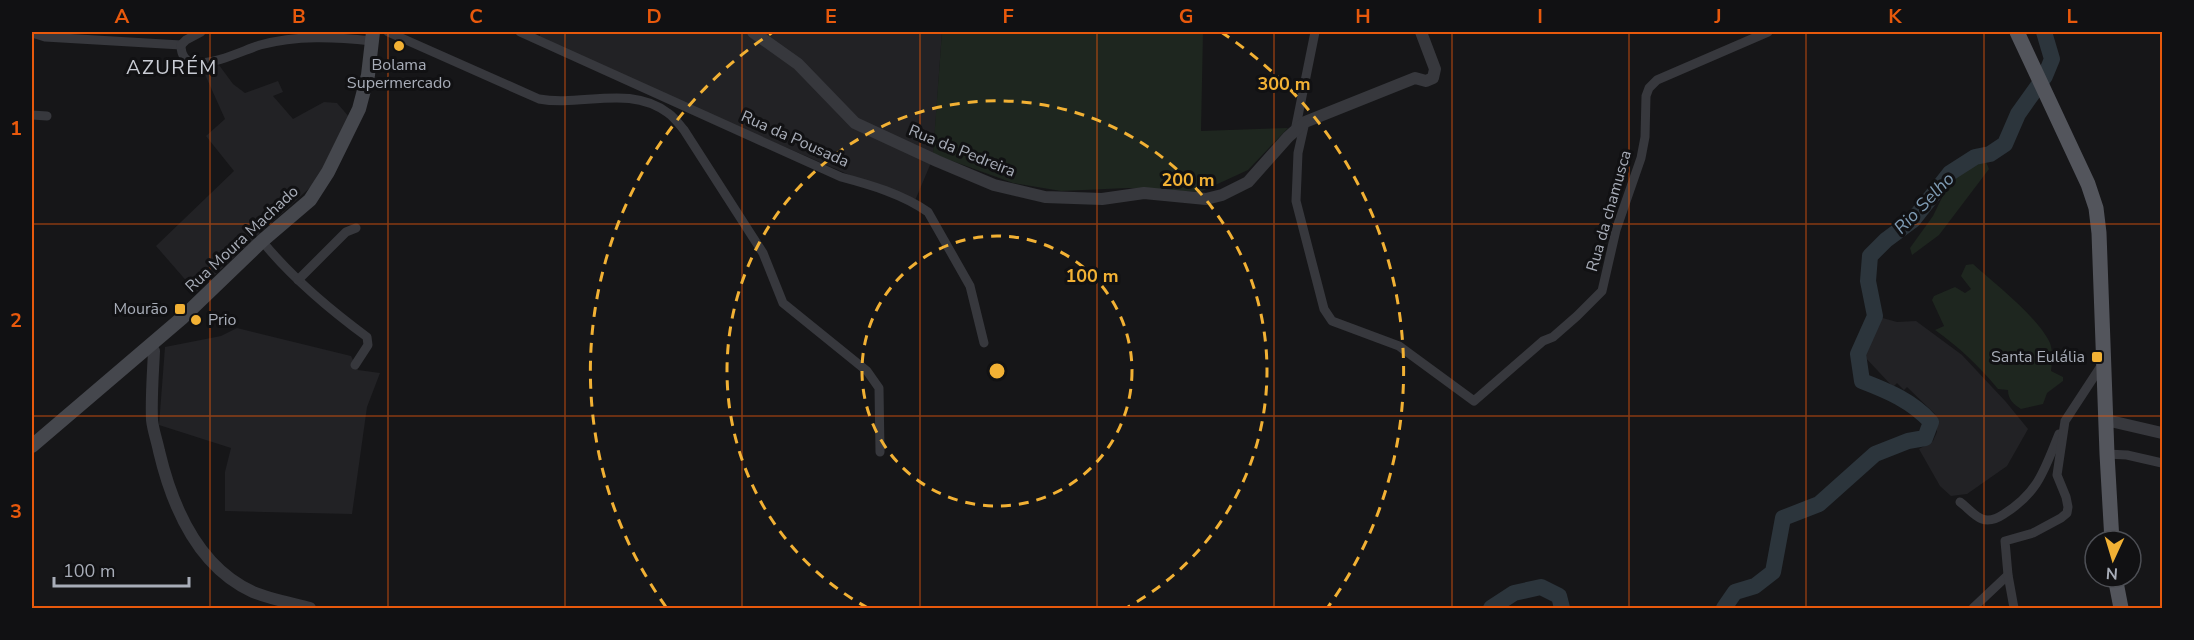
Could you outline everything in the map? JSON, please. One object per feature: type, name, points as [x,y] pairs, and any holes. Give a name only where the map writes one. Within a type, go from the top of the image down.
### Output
[{"type":"main road","points":[[2017,32],[2088,183],[2096,208],[2099,233],[2111,529]]},
{"type":"main road","name":"Rua Moura Machado","points":[[32,446],[183,318],[262,241],[310,200],[328,172],[364,93],[370,66],[372,36]]},
{"type":"main road","points":[[2117,589],[2121,609]]},
{"type":"street","points":[[201,32],[186,39],[181,45],[181,52],[185,60],[196,64],[295,37],[372,36]]},
{"type":"street","points":[[388,32],[539,99],[552,101],[631,97],[668,113],[684,130],[764,253],[783,303],[867,371],[879,388],[880,452]]},
{"type":"street","name":"Rua da Pousada","points":[[520,32],[841,177],[881,188],[928,212],[970,286],[984,343]]},
{"type":"street","name":"Rua da Pedreira","points":[[753,32],[798,64],[855,123],[994,185],[1045,197],[1102,199],[1144,193],[1206,199],[1222,195],[1248,182],[1305,122],[1415,78],[1426,81],[1433,78],[1435,69],[1421,32]]},
{"type":"street","points":[[1295,131],[1315,32]]},
{"type":"street","points":[[1745,36],[1768,32]]},
{"type":"street","points":[[32,33],[45,37],[181,45]]},
{"type":"street","name":"Rua da chamusca","points":[[1305,122],[1298,153],[1296,201],[1324,309],[1332,321],[1399,346],[1474,401],[1543,341],[1553,337],[1602,291],[1621,213],[1641,158],[1649,88],[1657,81],[1745,36]]},
{"type":"street","points":[[32,115],[47,116]]},
{"type":"street","points":[[298,280],[346,232],[356,228]]},
{"type":"street","points":[[262,241],[298,280],[335,314],[367,337],[369,345],[355,365]]},
{"type":"street","points":[[150,345],[154,351],[152,421],[165,477],[173,502],[201,549],[209,560],[229,577],[253,592],[310,609]]},
{"type":"street","points":[[1960,502],[1980,519],[1986,520],[1998,518],[2028,496],[2040,480],[2065,421],[2104,362]]},
{"type":"street","points":[[2106,420],[2163,433]]},
{"type":"street","points":[[2014,609],[2005,542],[2032,533],[2067,513],[2066,497],[2057,475],[2065,421]]},
{"type":"street","points":[[2107,454],[2127,455],[2163,463]]},
{"type":"street","points":[[1973,609],[2008,575]]},
{"type":"shaded area","points":[[541,32],[942,32],[933,158],[914,203],[538,40]]},
{"type":"shaded area","points":[[942,32],[1203,32],[1201,131],[1288,128],[1248,170],[1200,192],[1128,188],[1061,191],[1013,183],[933,154]]},
{"type":"shaded area","points":[[219,65],[233,84],[245,93],[278,81],[283,92],[273,96],[293,119],[324,102],[337,103],[350,118],[315,183],[196,292],[156,246],[234,171],[206,136],[225,119],[203,70]]},
{"type":"shaded area","points":[[1986,162],[1989,169],[1939,235],[1912,255],[1910,248],[1933,216],[1953,175],[1967,166]]},
{"type":"shaded area","points":[[1973,264],[2036,322],[2050,343],[2051,371],[2063,377],[2063,381],[2047,393],[2043,404],[2021,409],[2018,407],[2010,399],[2008,390],[1998,389],[1968,357],[1935,330],[1944,326],[1932,300],[1934,296],[1955,287],[1965,293],[1971,289],[1961,276],[1966,265]]},
{"type":"shaded area","points":[[1879,317],[1897,322],[1916,321],[1962,355],[2028,429],[2007,466],[1967,494],[1951,496],[1940,486],[1919,449],[1933,441],[1937,432],[1935,414],[1907,387],[1904,390],[1897,383],[1893,387],[1864,356],[1864,345]]},
{"type":"shaded area","points":[[237,328],[351,356],[358,370],[380,373],[367,407],[352,514],[225,511],[225,472],[231,448],[159,425],[165,347],[221,336]]},
{"type":"waterway","name":"Rio Selho","points":[[1724,608],[1735,592],[1755,586],[1773,572],[1783,518],[1819,504],[1875,454],[1908,441],[1925,438],[1931,422],[1924,415],[1899,397],[1862,381],[1858,354],[1875,316],[1868,281],[1870,256],[1886,240],[1913,220],[1950,173],[1975,157],[1990,154],[2005,144],[2018,114],[2045,76],[2052,59],[2044,32]]},
{"type":"waterway","name":"Rio Selho","points":[[1491,608],[1514,593],[1541,587],[1559,596],[1562,608]]},
{"type":"place","name":"Bolama Supermercado","points":[[399,46]]},
{"type":"place","name":"Mourão","points":[[180,309]]},
{"type":"place","name":"Prio","points":[[196,320]]},
{"type":"place","name":"Santa Eulália","points":[[2097,357]]},
{"type":"district","name":"AZURÉM","points":[[172,67]]}]
